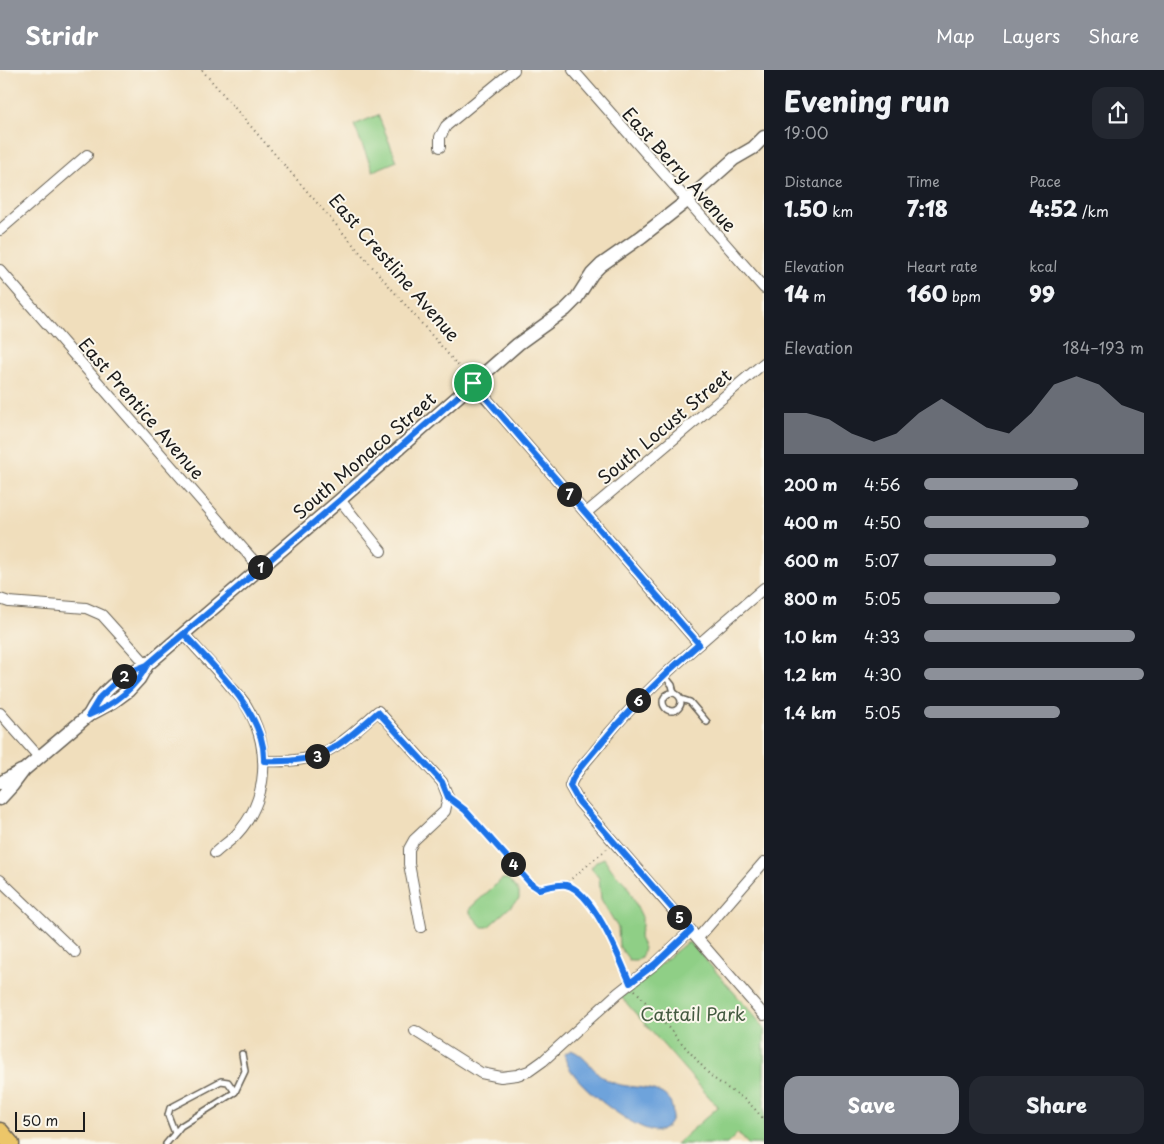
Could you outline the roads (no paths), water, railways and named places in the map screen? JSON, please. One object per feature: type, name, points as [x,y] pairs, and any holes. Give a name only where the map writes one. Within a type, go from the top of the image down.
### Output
[{"type":"main road","points":[[0,1131],[11,1144]]},
{"type":"street","points":[[440,147],[440,138],[446,126],[514,70]]},
{"type":"street","name":"East Berry Avenue","points":[[573,70],[764,288]]},
{"type":"street","name":"South Monaco Street","points":[[0,799],[24,770],[89,715],[100,697],[115,683],[132,671],[147,665],[524,339],[565,310],[576,299],[592,274],[601,265],[633,244],[688,200],[734,159],[753,148],[764,137]]},
{"type":"street","points":[[0,230],[87,155]]},
{"type":"street","name":"East Prentice Avenue","points":[[0,270],[260,568]]},
{"type":"street","name":"South Locust Street","points":[[586,514],[764,363]]},
{"type":"street","points":[[473,383],[699,644]]},
{"type":"street","points":[[340,500],[381,551]]},
{"type":"street","points":[[764,588],[664,674],[612,728],[578,771],[570,786],[579,802],[764,1015]]},
{"type":"street","points":[[0,599],[9,602],[94,610],[102,615],[147,665]]},
{"type":"street","points":[[184,634],[246,704],[258,728],[263,746],[263,777],[250,815],[236,835],[215,853]]},
{"type":"street","points":[[0,712],[39,757]]},
{"type":"street","points":[[264,761],[296,761],[325,753],[341,743],[378,712],[442,782],[448,797],[447,805],[441,816],[414,840],[409,849],[409,864],[421,927]]},
{"type":"street","name":"South Monaco Street","points":[[0,783],[24,770]]},
{"type":"street","points":[[414,1031],[481,1073],[501,1077],[529,1071],[543,1061],[630,983],[694,934],[764,862]]},
{"type":"street","points":[[0,880],[75,952]]},
{"type":"lane","points":[[664,674],[672,685],[674,693],[681,699],[690,702],[707,722]]},
{"type":"lane","points":[[674,693],[669,694],[665,698],[666,708],[677,710],[681,699]]},
{"type":"lane","points":[[166,1144],[181,1126],[235,1092],[245,1071],[242,1054]]},
{"type":"lane","points":[[175,1133],[168,1115],[170,1108],[221,1081],[228,1082],[235,1092]]},
{"type":"water","points":[[571,1050],[581,1056],[609,1081],[661,1093],[670,1102],[672,1108],[672,1120],[669,1125],[658,1131],[648,1129],[618,1114],[602,1102],[575,1076],[567,1064],[565,1054]]},
{"type":"park label","name":"Cattail Park","points":[[693,1013]]}]
